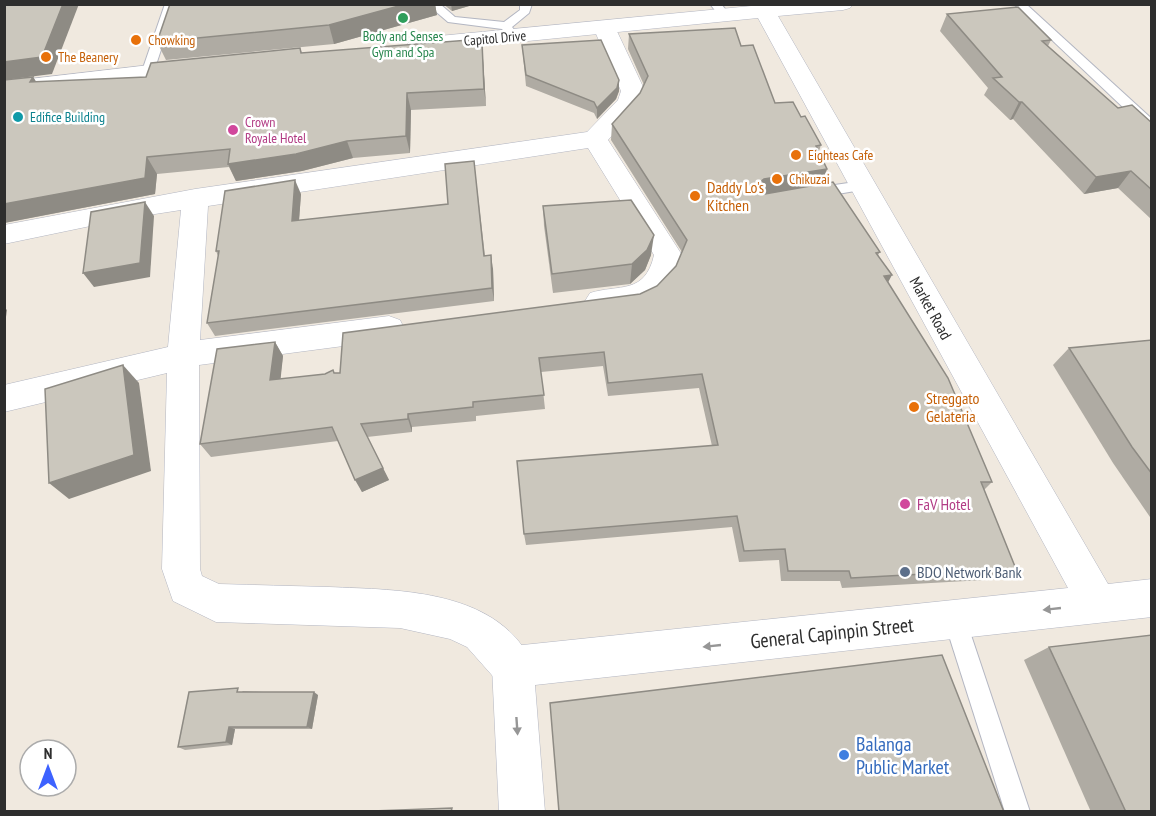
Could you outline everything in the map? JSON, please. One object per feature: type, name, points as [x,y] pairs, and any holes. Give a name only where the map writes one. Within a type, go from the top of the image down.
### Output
[{"type":"street","name":"Capitol Drive","points":[[396,47],[510,31],[604,27],[720,10],[765,12],[843,4]]},
{"type":"street","name":"Market Road","points":[[765,12],[1098,604]]},
{"type":"street","points":[[4,235],[195,198],[595,139],[629,102],[633,92],[604,27]]},
{"type":"street","points":[[4,89],[219,64]]},
{"type":"street","points":[[568,305],[638,296],[650,288],[666,267],[668,255],[595,139]]},
{"type":"street","points":[[195,198],[183,356],[181,569],[187,588],[216,603],[400,609],[454,620],[481,633],[513,668],[522,812]]},
{"type":"street","points":[[4,399],[205,351],[416,324]]},
{"type":"street","name":"General Capinpin Street","points":[[513,668],[1152,598]]},
{"type":"lane","points":[[148,71],[171,4]]},
{"type":"lane","points":[[432,4],[452,20],[510,31],[525,11],[526,4]]},
{"type":"lane","points":[[1019,4],[1152,127]]},
{"type":"lane","points":[[799,196],[862,186]]},
{"type":"lane","points":[[955,620],[1018,812]]},
{"type":"building","points":[[4,4],[63,4],[42,57],[4,62]]},
{"type":"building","points":[[170,4],[406,4],[329,25],[157,42]]},
{"type":"building","points":[[1018,7],[1051,40],[1042,41],[1118,108],[1132,105],[1152,123],[1152,190],[1131,171],[1096,177],[1022,102],[1019,102],[993,78],[1002,77],[947,14]]},
{"type":"building","points":[[735,28],[741,46],[753,45],[775,103],[793,102],[801,117],[805,116],[821,145],[816,146],[827,169],[764,179],[755,186],[765,194],[833,182],[880,252],[876,253],[892,275],[884,276],[948,378],[992,482],[981,482],[1016,569],[851,578],[849,571],[788,571],[785,549],[744,551],[737,516],[524,534],[517,461],[718,445],[702,374],[608,383],[604,352],[539,358],[544,395],[473,402],[473,407],[408,414],[408,419],[361,424],[383,468],[355,480],[332,427],[200,444],[217,349],[275,342],[270,380],[325,374],[333,370],[334,373],[340,373],[343,333],[640,294],[657,286],[676,266],[687,240],[612,124],[640,93],[648,76],[629,34]]},
{"type":"building","points":[[469,40],[470,43],[482,42],[484,89],[407,93],[406,136],[347,141],[296,154],[228,164],[230,149],[147,157],[145,178],[4,204],[4,80],[33,77],[30,82],[146,77],[151,63],[300,48],[301,53]]},
{"type":"building","points":[[601,40],[619,80],[617,88],[597,108],[594,102],[526,75],[522,45]]},
{"type":"building","points":[[474,161],[484,256],[491,255],[492,288],[207,323],[219,251],[216,251],[225,191],[295,180],[292,221],[448,204],[445,164]]},
{"type":"building","points":[[631,200],[654,235],[647,250],[632,264],[552,274],[543,206]]},
{"type":"building","points":[[145,202],[140,263],[83,273],[91,212]]},
{"type":"building","points":[[1152,340],[1152,474],[1132,447],[1069,348]]},
{"type":"building","points":[[123,365],[134,455],[49,483],[45,389]]},
{"type":"building","points":[[1152,635],[1152,812],[1126,812],[1049,647]]},
{"type":"building","name":"Balanga Public Market","points":[[942,655],[1004,812],[559,812],[550,703]]},
{"type":"building","points":[[238,688],[237,692],[314,692],[307,727],[229,727],[226,742],[178,747],[189,692]]},
{"type":"building","points":[[452,808],[451,812],[345,812]]},
{"type":"place","name":"Body and Senses Gym and Spa","points":[[403,18]]},
{"type":"place","name":"Chowking","points":[[136,40]]},
{"type":"place","name":"The Beanery","points":[[46,57]]},
{"type":"place","name":"Edifice Building","points":[[18,117]]},
{"type":"place","name":"Crown Royale Hotel","points":[[233,130]]},
{"type":"place","name":"Eighteas Cafe","points":[[796,155]]},
{"type":"place","name":"Chikuzai","points":[[777,179]]},
{"type":"place","name":"Daddy Lo's Kitchen","points":[[695,196]]},
{"type":"place","name":"Streggato Gelateria","points":[[914,407]]},
{"type":"place","name":"FaV Hotel","points":[[905,504]]},
{"type":"place","name":"BDO Network Bank","points":[[905,572]]},
{"type":"place","name":"Balanga Public Market","points":[[844,755]]}]
